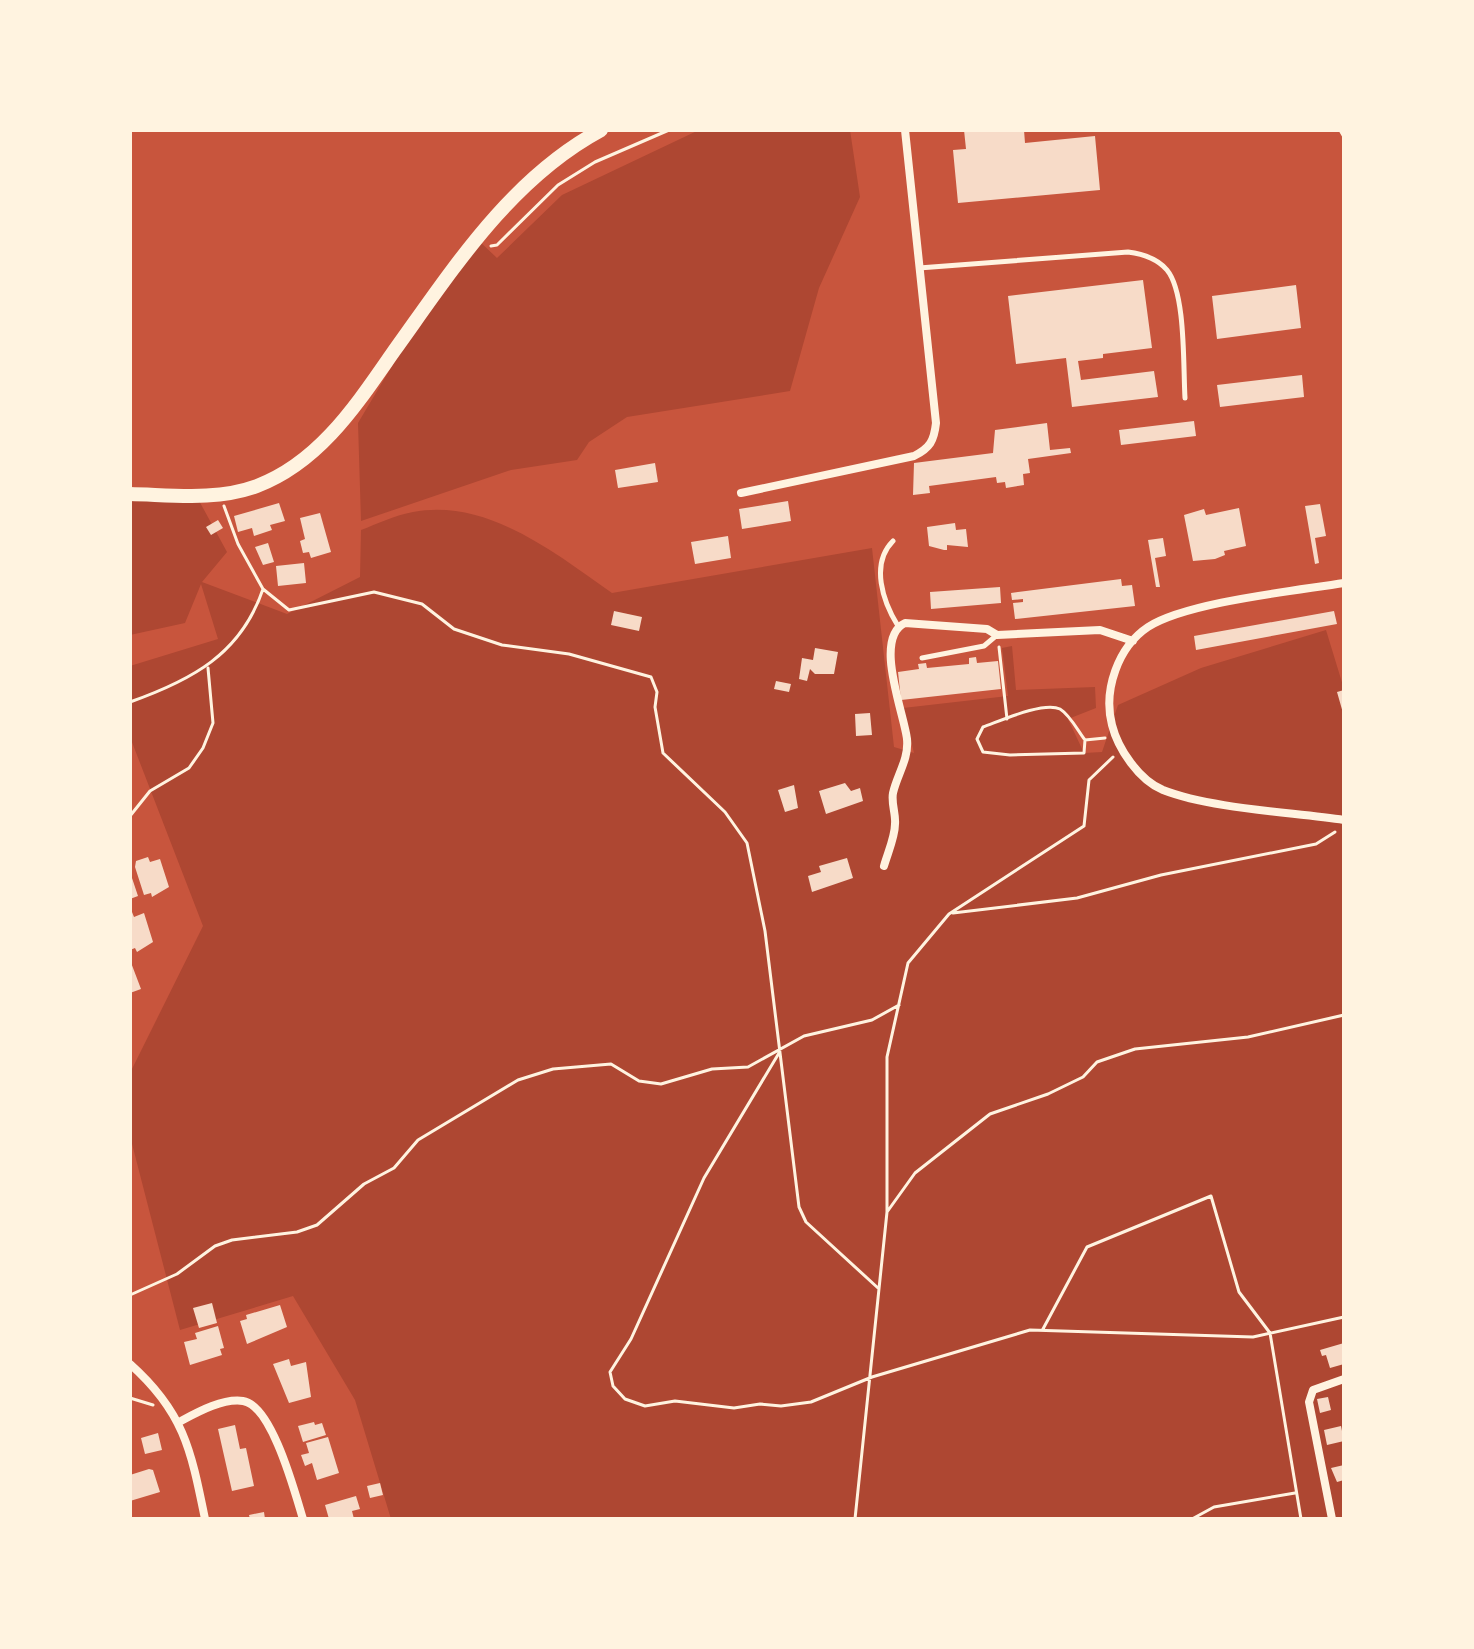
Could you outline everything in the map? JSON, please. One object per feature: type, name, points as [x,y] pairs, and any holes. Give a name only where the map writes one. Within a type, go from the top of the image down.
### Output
[{"type":"main road","points":[[130,494],[223,495],[274,478],[308,456],[326,440],[477,239],[545,167],[601,130]]},
{"type":"street","points":[[741,493],[914,456],[927,449],[935,438],[936,423],[905,130]]},
{"type":"street","points":[[1342,825],[1162,789],[1143,776],[1121,749],[1112,724],[1111,687],[1123,654],[1133,641],[1147,628],[1177,613],[1344,583]]},
{"type":"street","points":[[884,866],[895,825],[893,794],[904,766],[907,741],[892,667],[892,637],[898,626],[905,623],[987,629],[997,635],[1100,630],[1133,641]]},
{"type":"street","points":[[130,1364],[158,1389],[179,1422],[205,1519]]},
{"type":"street","points":[[1332,1519],[1309,1402],[1313,1390],[1344,1379]]},
{"type":"street","points":[[179,1422],[206,1408],[243,1401],[259,1408],[275,1439],[303,1519]]},
{"type":"lane","points":[[919,268],[1128,252],[1156,260],[1177,288],[1185,398]]},
{"type":"lane","points":[[893,541],[883,554],[880,573],[891,614],[898,626]]},
{"type":"lane","points":[[922,658],[984,646],[997,635]]},
{"type":"path","points":[[477,239],[497,245],[558,185],[595,162],[669,130]]},
{"type":"path","points":[[1340,130],[1344,137]]},
{"type":"path","points":[[223,495],[231,528],[263,589],[289,610],[374,592],[422,604],[454,629],[502,645],[569,654],[651,677],[657,692],[655,707],[663,753],[725,812],[747,843],[765,931],[799,1207],[806,1222],[878,1288]]},
{"type":"path","points":[[130,702],[174,687],[225,653],[248,623],[263,589]]},
{"type":"path","points":[[997,635],[1007,719]]},
{"type":"path","points":[[130,816],[150,791],[189,768],[203,748],[213,723],[208,667]]},
{"type":"path","points":[[1058,708],[1085,740],[1084,753],[1010,755],[983,752],[977,739],[983,727],[1038,709],[1058,708]]},
{"type":"path","points":[[1085,740],[1105,738]]},
{"type":"path","points":[[855,1519],[887,1212],[887,1057],[908,963],[949,914],[1084,826],[1089,780],[1121,749]]},
{"type":"path","points":[[949,914],[1077,898],[1161,875],[1316,844],[1342,825]]},
{"type":"path","points":[[130,1295],[177,1274],[215,1246],[232,1240],[266,1238],[317,1225],[364,1184],[394,1168],[418,1140],[518,1080],[553,1069],[611,1064],[639,1081],[661,1084],[712,1069],[748,1067],[779,1053],[804,1036],[872,1020],[899,1005]]},
{"type":"path","points":[[887,1212],[915,1173],[990,1114],[1048,1094],[1083,1077],[1097,1062],[1135,1049],[1248,1037],[1344,1015]]},
{"type":"path","points":[[779,1053],[704,1178],[631,1339],[610,1372],[613,1386],[625,1399],[645,1406],[675,1401],[734,1408],[760,1404],[781,1406],[811,1402],[872,1377],[1007,1336],[1042,1331],[1229,1338],[1270,1333],[1344,1317]]},
{"type":"path","points":[[1042,1331],[1087,1247],[1211,1196],[1239,1292],[1270,1333],[1301,1519]]},
{"type":"path","points":[[1192,1519],[1214,1507],[1297,1493]]},
{"type":"shaded area","points":[[699,130],[850,130],[860,197],[819,288],[790,391],[627,417],[589,442],[577,460],[511,470],[361,521],[358,423],[433,297],[477,239],[497,258],[562,195]]},
{"type":"shaded area","points":[[197,497],[227,552],[202,582],[287,614],[360,577],[361,530],[413,512],[440,510],[467,513],[493,521],[543,546],[612,593],[872,548],[894,747],[914,753],[903,708],[1008,696],[1002,648],[1012,646],[1016,690],[1095,687],[1096,708],[1068,719],[1084,753],[1102,752],[1118,705],[1201,668],[1326,630],[1344,689],[1344,1519],[391,1519],[355,1400],[293,1296],[180,1330],[130,1136],[130,1073],[203,926],[130,737],[130,666],[218,639],[201,584],[185,623],[130,635],[130,498]]},
{"type":"building","points":[[964,130],[1024,130],[1025,143],[1095,136],[1100,190],[958,203],[953,150],[966,149]]},
{"type":"building","points":[[1143,280],[1152,348],[1103,354],[1103,358],[1078,361],[1081,380],[1154,371],[1158,397],[1072,407],[1066,358],[1016,364],[1008,296]]},
{"type":"building","points":[[1296,285],[1301,328],[1217,339],[1212,296]]},
{"type":"building","points":[[1302,375],[1304,397],[1220,407],[1217,385]]},
{"type":"building","points":[[1194,421],[1196,436],[1121,445],[1119,430]]},
{"type":"building","points":[[1047,423],[1050,450],[1070,448],[1071,453],[1028,459],[1030,473],[1023,474],[1024,485],[1006,488],[1005,482],[997,483],[996,477],[929,486],[930,493],[913,495],[914,463],[993,453],[995,430]]},
{"type":"building","points":[[655,463],[658,482],[618,488],[615,470]]},
{"type":"building","points":[[788,501],[791,521],[742,529],[739,509]]},
{"type":"building","points":[[279,503],[285,521],[270,525],[272,530],[254,536],[252,528],[238,532],[234,516]]},
{"type":"building","points":[[1320,504],[1326,536],[1315,538],[1319,563],[1315,564],[1305,506]]},
{"type":"building","points":[[1239,508],[1246,546],[1224,551],[1225,555],[1215,559],[1193,561],[1184,515],[1204,509],[1206,515]]},
{"type":"building","points":[[320,513],[331,552],[311,558],[309,552],[303,553],[300,541],[305,539],[300,518]]},
{"type":"building","points":[[218,520],[223,528],[211,535],[206,527]]},
{"type":"building","points":[[955,523],[956,530],[966,529],[968,547],[947,545],[947,550],[944,550],[929,546],[927,527]]},
{"type":"building","points":[[728,536],[731,558],[695,564],[691,542]]},
{"type":"building","points":[[1163,538],[1166,556],[1155,558],[1160,587],[1156,587],[1148,540]]},
{"type":"building","points":[[268,543],[274,562],[263,565],[255,547]]},
{"type":"building","points":[[304,563],[306,583],[278,586],[276,566]]},
{"type":"building","points":[[1121,579],[1122,586],[1132,585],[1135,606],[1015,619],[1013,603],[1023,602],[1023,599],[1012,600],[1011,593]]},
{"type":"building","points":[[1000,587],[1001,603],[931,609],[930,592]]},
{"type":"building","points":[[614,611],[642,617],[639,631],[611,625]]},
{"type":"building","points":[[1334,611],[1337,624],[1196,650],[1194,636]]},
{"type":"building","points":[[815,648],[838,652],[834,674],[815,674],[810,669],[807,681],[799,679],[802,658],[813,660]]},
{"type":"building","points":[[976,657],[977,663],[998,661],[1001,689],[901,700],[898,672],[919,669],[918,664],[926,663],[927,668],[969,664],[969,658]]},
{"type":"building","points":[[776,681],[791,684],[789,692],[774,689]]},
{"type":"building","points":[[1344,690],[1344,713],[1343,713],[1337,692]]},
{"type":"building","points":[[870,713],[872,735],[856,736],[855,714]]},
{"type":"building","points":[[845,783],[851,791],[860,788],[863,801],[826,814],[819,791]]},
{"type":"building","points":[[794,785],[798,808],[785,812],[778,790]]},
{"type":"building","points":[[148,857],[150,862],[160,859],[169,887],[152,897],[151,893],[144,895],[135,867],[136,861]]},
{"type":"building","points":[[847,858],[853,878],[812,892],[808,876],[821,872],[819,866]]},
{"type":"building","points":[[130,872],[138,896],[130,899]]},
{"type":"building","points":[[132,912],[134,917],[144,913],[153,942],[137,952],[135,948],[130,950]]},
{"type":"building","points":[[130,960],[141,989],[130,993]]},
{"type":"building","points":[[212,1303],[217,1323],[199,1328],[193,1308]]},
{"type":"building","points":[[280,1305],[287,1327],[247,1344],[240,1321],[247,1319],[246,1315]]},
{"type":"building","points":[[218,1326],[224,1348],[220,1349],[222,1355],[190,1365],[184,1342],[197,1339],[195,1333]]},
{"type":"building","points":[[1344,1343],[1344,1364],[1330,1368],[1326,1355],[1322,1356],[1320,1350]]},
{"type":"building","points":[[289,1359],[291,1366],[306,1362],[311,1397],[289,1403],[273,1364]]},
{"type":"building","points":[[1328,1397],[1331,1410],[1320,1413],[1317,1399]]},
{"type":"building","points":[[314,1422],[315,1425],[322,1423],[326,1435],[303,1442],[298,1426]]},
{"type":"building","points":[[235,1425],[240,1449],[246,1448],[254,1486],[232,1491],[218,1429]]},
{"type":"building","points":[[1341,1426],[1344,1441],[1327,1445],[1324,1430]]},
{"type":"building","points":[[158,1433],[162,1450],[145,1454],[141,1438]]},
{"type":"building","points":[[328,1437],[339,1473],[317,1480],[312,1463],[305,1466],[301,1455],[309,1453],[306,1443]]},
{"type":"building","points":[[1344,1465],[1344,1480],[1337,1482],[1331,1468]]},
{"type":"building","points":[[153,1470],[160,1492],[130,1501],[130,1475]]},
{"type":"building","points":[[380,1483],[383,1495],[370,1498],[367,1486]]},
{"type":"building","points":[[356,1496],[360,1509],[352,1511],[354,1519],[329,1519],[325,1505]]},
{"type":"building","points":[[264,1512],[265,1519],[250,1519],[249,1515]]}]
